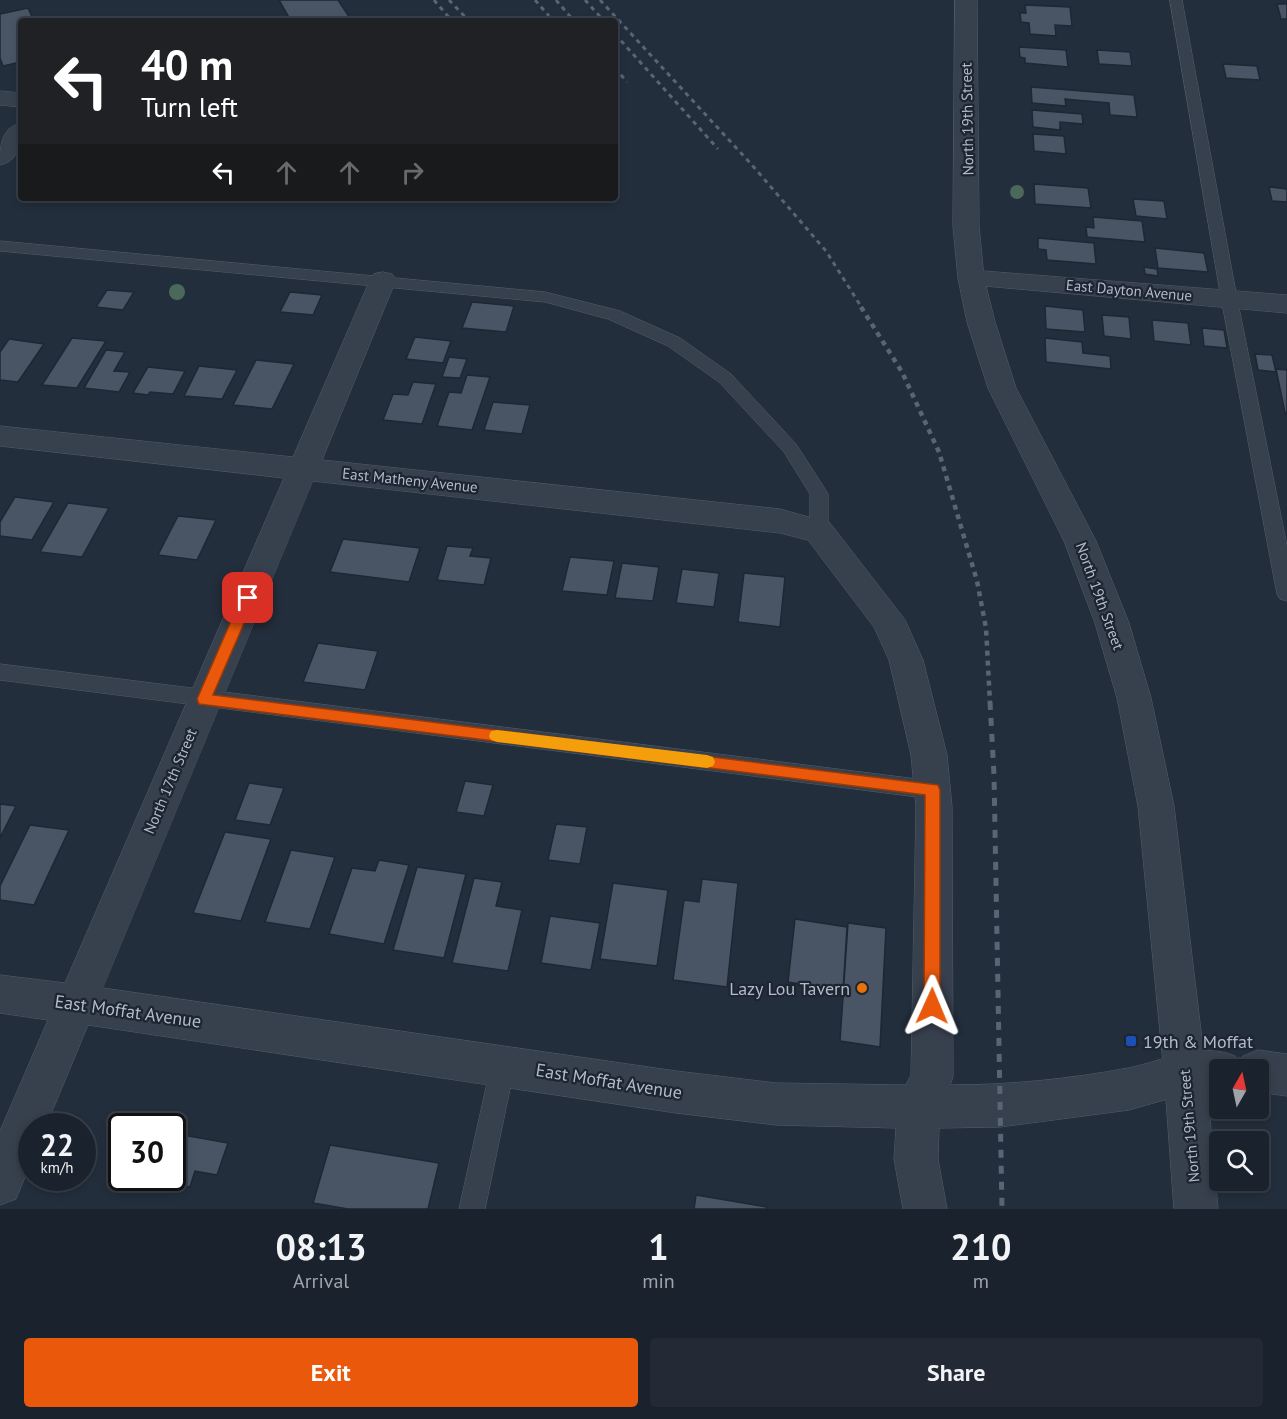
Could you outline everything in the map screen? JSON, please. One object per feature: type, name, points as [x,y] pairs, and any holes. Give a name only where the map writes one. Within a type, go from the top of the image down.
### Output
[{"type":"street","name":"North 19th Street","points":[[966,0],[966,226],[971,278],[981,322],[1002,388],[1080,541],[1112,623],[1134,698],[1156,806],[1202,1072],[1196,1209]]},
{"type":"street","points":[[0,98],[18,100]]},
{"type":"street","points":[[0,158],[18,134]]},
{"type":"street","name":"East Dayton Avenue","points":[[971,278],[1287,304]]},
{"type":"street","name":"North 17th Street","points":[[0,1183],[383,280]]},
{"type":"street","name":"East Matheny Avenue","points":[[0,436],[780,521],[819,531]]},
{"type":"street","points":[[819,531],[888,620],[906,660],[929,755],[933,790],[932,1077],[918,1107],[916,1159],[925,1209]]},
{"type":"street","name":"East Moffat Avenue","points":[[0,994],[503,1065],[676,1092],[776,1104],[1000,1106],[1129,1089],[1202,1072]]},
{"type":"street","points":[[1269,1073],[1287,1076]]},
{"type":"lane","points":[[1176,0],[1229,298],[1287,594]]},
{"type":"lane","points":[[0,246],[383,280],[544,297],[614,315],[674,342],[725,378],[790,448],[819,495],[819,531]]},
{"type":"lane","points":[[0,672],[933,790]]},
{"type":"lane","points":[[472,1209],[503,1065]]},
{"type":"building","points":[[279,0],[338,0],[350,18],[289,18]]},
{"type":"building","points":[[1277,4],[1287,4],[1287,19],[1281,19]]},
{"type":"building","points":[[1025,5],[1070,7],[1072,26],[1055,25],[1056,36],[1030,34],[1029,23],[1021,22],[1020,13],[1026,13]]},
{"type":"building","points":[[28,8],[33,18],[18,18],[18,63],[3,66],[0,58],[0,14]]},
{"type":"building","points":[[1019,47],[1066,50],[1068,67],[1025,63],[1025,58],[1020,57]]},
{"type":"building","points":[[1097,50],[1130,52],[1132,66],[1099,64]]},
{"type":"building","points":[[1223,64],[1257,66],[1260,80],[1226,78]]},
{"type":"building","points":[[1031,87],[1134,95],[1137,117],[1110,115],[1109,103],[1065,99],[1066,106],[1032,103]]},
{"type":"building","points":[[1032,110],[1082,114],[1083,124],[1060,122],[1060,130],[1033,127]]},
{"type":"building","points":[[1033,134],[1064,136],[1066,154],[1034,151]]},
{"type":"building","points":[[1034,184],[1088,188],[1091,208],[1035,204]]},
{"type":"building","points":[[1269,187],[1287,189],[1287,202],[1272,201]]},
{"type":"building","points":[[1133,199],[1164,201],[1167,219],[1136,216]]},
{"type":"building","points":[[1093,217],[1142,221],[1145,242],[1087,237],[1086,227],[1094,228]]},
{"type":"building","points":[[1038,238],[1094,243],[1096,264],[1047,260],[1046,250],[1038,249]]},
{"type":"building","points":[[1155,248],[1204,253],[1208,272],[1158,268]]},
{"type":"building","points":[[1144,267],[1157,269],[1158,276],[1145,274]]},
{"type":"building","points":[[107,290],[134,292],[123,310],[96,307]]},
{"type":"building","points":[[290,292],[322,295],[313,315],[280,312]]},
{"type":"building","points":[[472,302],[514,306],[506,332],[462,328]]},
{"type":"building","points":[[1045,306],[1083,310],[1085,332],[1046,329]]},
{"type":"building","points":[[1102,315],[1129,317],[1131,339],[1104,336]]},
{"type":"building","points":[[1152,320],[1188,323],[1191,345],[1154,341]]},
{"type":"building","points":[[1202,328],[1224,330],[1227,348],[1204,346]]},
{"type":"building","points":[[415,337],[451,341],[443,363],[406,359]]},
{"type":"building","points":[[72,338],[106,341],[77,388],[42,385]]},
{"type":"building","points":[[1045,338],[1082,342],[1083,353],[1110,356],[1111,369],[1046,362]]},
{"type":"building","points":[[9,339],[44,344],[18,382],[0,380],[0,352]]},
{"type":"building","points":[[106,350],[125,352],[114,371],[130,372],[119,392],[84,388]]},
{"type":"building","points":[[1255,354],[1272,355],[1276,372],[1258,370]]},
{"type":"building","points":[[449,357],[467,359],[460,378],[442,377]]},
{"type":"building","points":[[256,360],[294,364],[272,409],[233,405]]},
{"type":"building","points":[[199,366],[237,370],[222,399],[184,396]]},
{"type":"building","points":[[148,367],[185,371],[173,394],[133,393]]},
{"type":"building","points":[[1276,369],[1287,370],[1287,413],[1285,413]]},
{"type":"building","points":[[467,375],[490,377],[472,430],[437,426],[449,392],[461,393]]},
{"type":"building","points":[[413,382],[436,384],[422,424],[383,420],[393,394],[408,395]]},
{"type":"building","points":[[493,402],[530,405],[522,434],[484,430]]},
{"type":"building","points":[[15,497],[54,502],[32,540],[0,536],[0,522]]},
{"type":"building","points":[[68,503],[109,508],[82,557],[40,552]]},
{"type":"building","points":[[178,516],[216,520],[197,560],[158,555]]},
{"type":"building","points":[[343,539],[420,548],[409,582],[330,572]]},
{"type":"building","points":[[447,546],[473,548],[470,556],[491,558],[484,585],[437,580]]},
{"type":"building","points":[[570,557],[614,561],[607,595],[562,591]]},
{"type":"building","points":[[622,563],[659,567],[653,601],[615,598]]},
{"type":"building","points":[[682,569],[719,573],[714,607],[676,603]]},
{"type":"building","points":[[744,573],[785,577],[780,627],[738,622]]},
{"type":"building","points":[[318,643],[378,651],[365,690],[303,682]]},
{"type":"building","points":[[465,781],[493,785],[484,816],[456,812]]},
{"type":"building","points":[[249,783],[284,788],[270,825],[235,820]]},
{"type":"building","points":[[0,804],[16,806],[0,838]]},
{"type":"building","points":[[556,824],[587,827],[580,864],[548,860]]},
{"type":"building","points":[[30,825],[69,830],[34,905],[0,900],[0,886]]},
{"type":"building","points":[[225,832],[271,839],[241,921],[193,913]]},
{"type":"building","points":[[291,850],[335,857],[310,929],[265,922]]},
{"type":"building","points":[[379,860],[409,865],[384,944],[329,934],[352,868],[375,871]]},
{"type":"building","points":[[417,867],[466,874],[444,958],[393,950]]},
{"type":"building","points":[[474,878],[502,882],[496,906],[522,910],[508,971],[452,963]]},
{"type":"building","points":[[702,879],[738,883],[727,987],[673,980],[684,900],[699,902]]},
{"type":"building","points":[[613,883],[668,890],[657,966],[600,959]]},
{"type":"building","points":[[550,916],[600,923],[591,970],[541,963]]},
{"type":"building","points":[[795,919],[847,927],[843,991],[788,982]]},
{"type":"building","points":[[848,923],[886,928],[880,1047],[840,1041]]},
{"type":"building","points":[[186,1136],[228,1143],[217,1175],[195,1171],[190,1187],[186,1186]]},
{"type":"building","points":[[330,1145],[439,1163],[428,1209],[348,1209],[313,1203]]},
{"type":"building","points":[[696,1195],[767,1207],[767,1209],[694,1209]]},
{"type":"railway","points":[[434,0],[449,18]]},
{"type":"railway","points":[[449,0],[466,18]]},
{"type":"railway","points":[[535,0],[549,16]]},
{"type":"railway","points":[[556,0],[571,18]]},
{"type":"railway","points":[[585,0],[601,18]]},
{"type":"railway","points":[[600,0],[617,18]]},
{"type":"railway","points":[[618,20],[752,165],[826,251],[862,308]]},
{"type":"railway","points":[[618,37],[718,149]]},
{"type":"railway","points":[[618,72],[627,82]]},
{"type":"railway","points":[[861,307],[902,372],[939,452],[977,581],[986,628],[990,703]]},
{"type":"railway","points":[[990,702],[994,775],[1002,1209]]},
{"type":"slow traffic","points":[[497,736],[707,762]]},
{"type":"place","name":"Lazy Lou Tavern","points":[[862,988]]},
{"type":"place","name":"19th & Moffat","points":[[1131,1041]]},
{"type":"route","points":[[248,598],[204,699],[933,790],[932,1006]]}]
